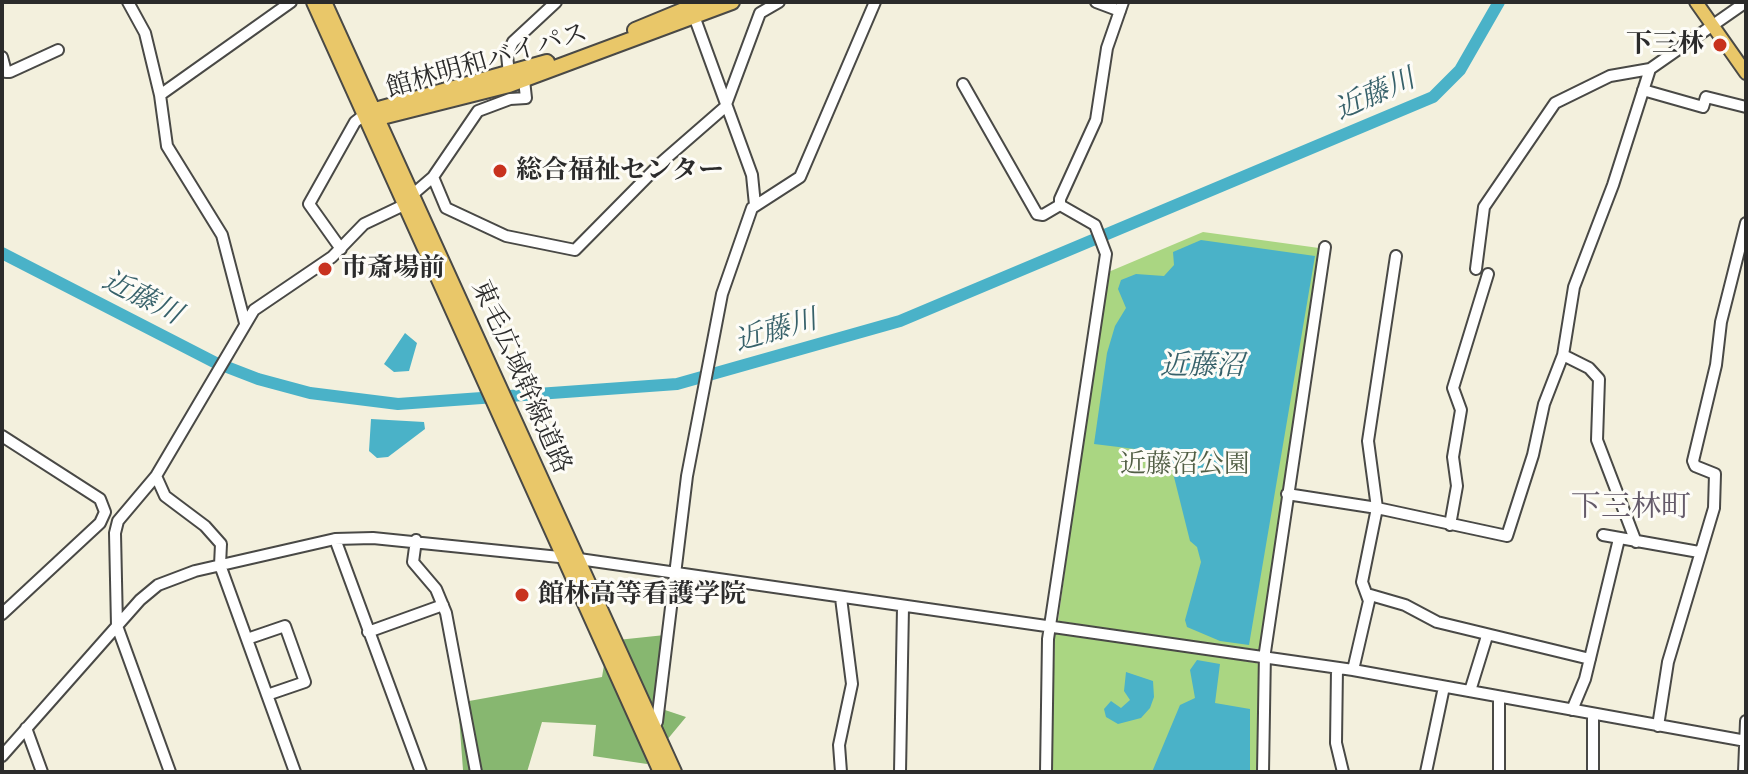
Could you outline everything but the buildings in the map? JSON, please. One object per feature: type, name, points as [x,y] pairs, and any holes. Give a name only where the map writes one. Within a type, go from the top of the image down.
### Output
[{"type":"highway","name":"東毛広域幹線道路","points":[[314,2],[372,114]]},
{"type":"highway","name":"東毛広域幹線道路","points":[[324,2],[408,200],[492,386],[674,772]]},
{"type":"highway","name":"館林明和バイパス","points":[[372,114],[509,74],[694,7],[732,2]]},
{"type":"highway","name":"館林明和バイパス","points":[[372,114],[524,80],[694,7]]},
{"type":"highway","name":"東毛広域幹線道路","points":[[572,558],[656,769]]},
{"type":"main road","points":[[1696,2],[1746,73]]},
{"type":"street","points":[[128,2],[145,33],[160,95],[167,146],[222,235],[245,323]]},
{"type":"street","points":[[160,95],[291,2]]},
{"type":"street","points":[[509,74],[507,55],[513,42],[556,2]]},
{"type":"street","points":[[433,177],[446,208],[506,236],[575,250],[663,161],[725,107],[760,13],[779,2]]},
{"type":"street","points":[[755,205],[800,177],[875,2]]},
{"type":"street","points":[[963,84],[1037,214],[1043,215],[1060,205],[1068,179],[1096,120],[1104,60],[1122,6],[1096,2]]},
{"type":"street","points":[[1476,269],[1477,238],[1484,207],[1555,103],[1610,76],[1650,69],[1746,2]]},
{"type":"street","points":[[653,727],[657,722],[675,573],[707,364],[722,294],[755,205],[752,175],[725,107],[694,7]]},
{"type":"street","points":[[2,57],[6,72],[10,72],[58,50]]},
{"type":"street","points":[[1287,494],[1377,508],[1507,536],[1533,455],[1544,404],[1563,355],[1574,287],[1613,185],[1650,69]]},
{"type":"street","points":[[170,772],[117,626],[115,533],[126,508],[156,476],[245,323],[264,301],[341,249],[364,224],[408,200],[433,177],[482,108],[527,96],[524,80]]},
{"type":"street","points":[[1643,90],[1703,107],[1706,97],[1746,107]]},
{"type":"street","points":[[341,249],[309,204],[355,122],[372,114]]},
{"type":"street","points":[[1046,772],[1051,628],[1105,251],[1096,228],[1060,205]]},
{"type":"street","points":[[1658,726],[1668,662],[1714,508],[1715,476],[1711,471],[1695,466],[1693,461],[1741,260],[1746,223]]},
{"type":"street","points":[[1263,772],[1265,658],[1325,247]]},
{"type":"street","points":[[1353,670],[1369,601],[1362,582],[1377,508],[1368,441],[1396,256]]},
{"type":"street","points":[[1450,525],[1457,486],[1453,457],[1461,410],[1453,388],[1488,274]]},
{"type":"street","points":[[1563,355],[1589,368],[1599,379],[1597,440],[1636,542]]},
{"type":"street","points":[[2,436],[100,499],[105,512],[100,523],[2,614]]},
{"type":"street","points":[[156,476],[172,503],[216,536],[223,552],[220,565],[295,772]]},
{"type":"street","points":[[1603,535],[1699,552]]},
{"type":"street","points":[[335,539],[421,772]]},
{"type":"street","points":[[2,756],[117,626],[158,585],[220,565],[335,539],[416,540],[572,558],[1353,670],[1745,741]]},
{"type":"street","points":[[1572,710],[1590,659],[1619,539]]},
{"type":"street","points":[[416,540],[413,562],[436,589],[443,605],[476,772]]},
{"type":"street","points":[[1367,594],[1405,605],[1437,622],[1590,659]]},
{"type":"street","points":[[841,598],[852,684],[839,745],[841,772]]},
{"type":"street","points":[[368,632],[443,605]]},
{"type":"street","points":[[900,772],[903,607]]},
{"type":"street","points":[[247,639],[285,626],[305,682],[267,695]]},
{"type":"street","points":[[1470,691],[1487,636]]},
{"type":"street","points":[[1337,668],[1336,743],[1343,772]]},
{"type":"street","points":[[1426,772],[1444,687]]},
{"type":"street","points":[[1499,697],[1499,772]]},
{"type":"street","points":[[1593,714],[1593,772]]},
{"type":"street","points":[[1744,772],[1746,721]]},
{"type":"street","points":[[26,728],[42,772]]},
{"type":"green space","name":"近藤沼公園","points":[[1203,232],[1319,248],[1321,252],[1262,650],[1179,639],[1178,649],[1261,664],[1260,772],[1051,772],[1055,632],[1170,647],[1172,638],[1058,621],[1106,273]]},
{"type":"green space","points":[[665,635],[653,706],[686,717],[647,764],[593,756],[596,725],[542,722],[527,772],[463,770],[458,703],[602,677],[608,641]]},
{"type":"water","name":"近藤沼","points":[[1201,240],[1315,256],[1249,645],[1220,641],[1187,627],[1185,620],[1201,562],[1197,547],[1190,541],[1168,453],[1094,444],[1107,353],[1115,326],[1126,308],[1118,289],[1121,280],[1136,274],[1164,276],[1174,265],[1173,252]]},
{"type":"water","points":[[405,333],[417,343],[409,371],[394,372],[384,364]]},
{"type":"water","points":[[371,419],[424,422],[425,429],[388,457],[377,458],[369,451]]},
{"type":"water","points":[[1197,660],[1220,664],[1215,703],[1250,709],[1250,772],[1152,772],[1180,705],[1195,698],[1190,670]]},
{"type":"water","points":[[1126,672],[1153,681],[1154,697],[1141,718],[1118,724],[1106,717],[1104,709],[1111,701],[1121,708],[1130,700],[1124,691]]},
{"type":"waterway","name":"近藤川","points":[[2,253],[214,362],[258,379],[310,393],[398,404],[677,384],[900,321],[1433,97],[1460,70],[1499,2]]},
{"type":"place","name":"下三林","points":[[1720,45]]},
{"type":"place","name":"総合福祉センター","points":[[500,171]]},
{"type":"place","name":"市斎場前","points":[[325,269]]},
{"type":"place","name":"館林高等看護学院","points":[[522,595]]},
{"type":"district","name":"下三林町","points":[[1631,508]]}]
